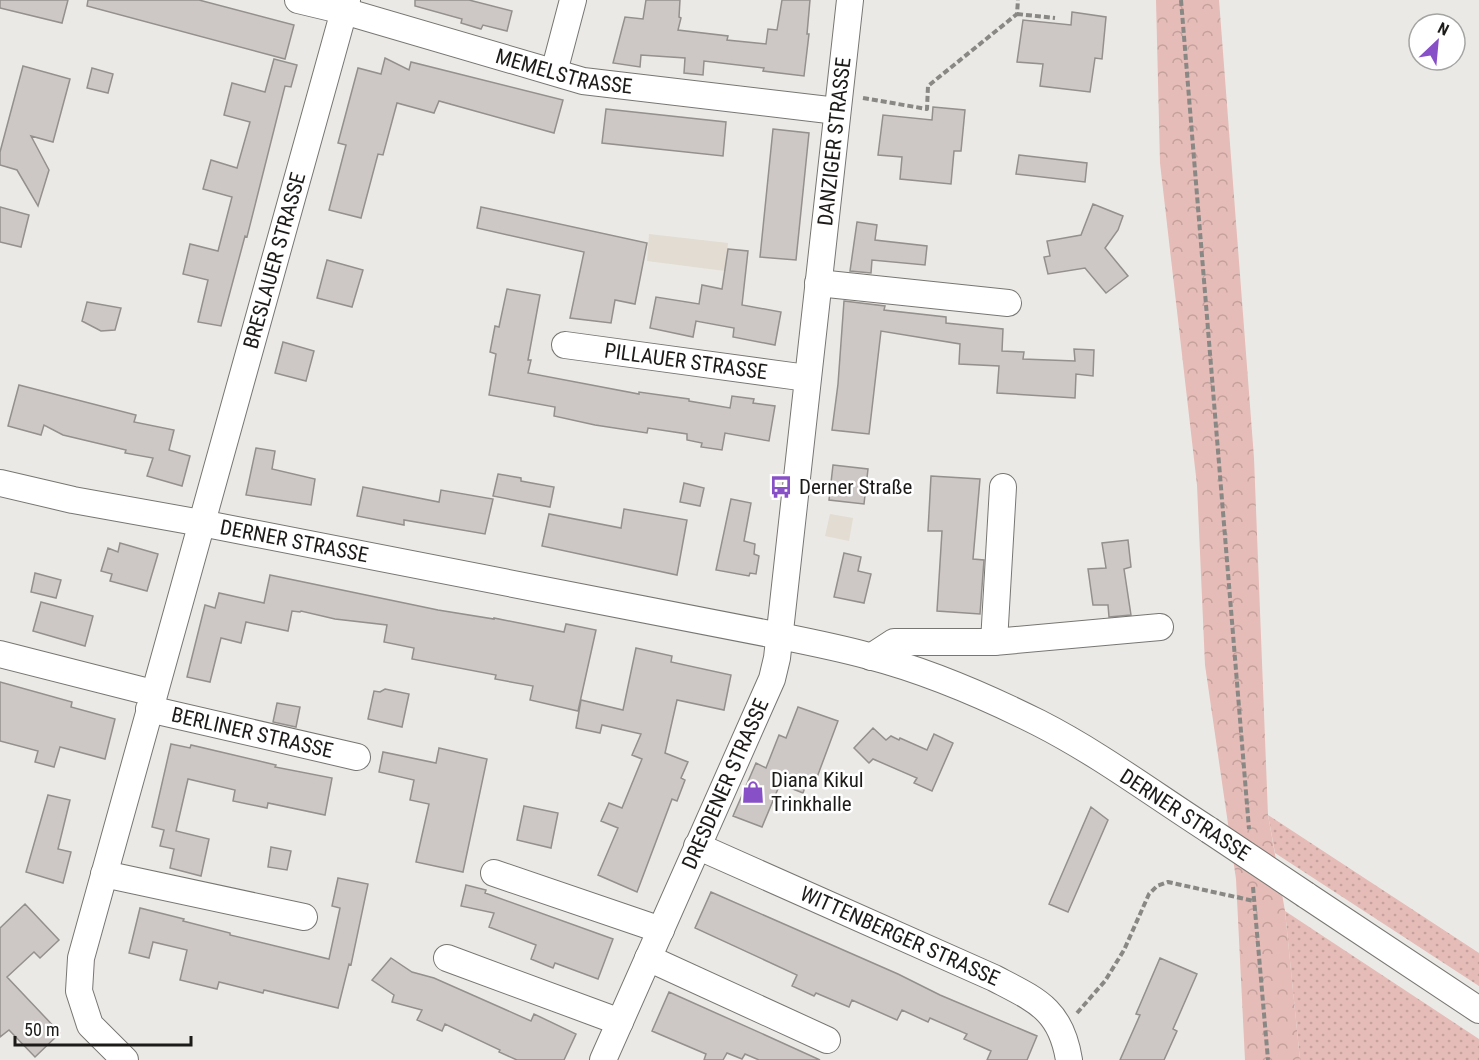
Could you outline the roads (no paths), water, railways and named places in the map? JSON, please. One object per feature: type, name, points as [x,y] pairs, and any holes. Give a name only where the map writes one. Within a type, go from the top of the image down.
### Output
[{"type":"street","name":"MEMELSTRASSE","points":[[298,0],[346,6],[583,81],[838,102]]},
{"type":"street","points":[[554,72],[573,0]]},
{"type":"street","name":"DANZIGER STRASSE","points":[[780,636],[850,0]]},
{"type":"street","name":"BRESLAUER STRASSE","points":[[201,523],[346,6]]},
{"type":"street","points":[[818,283],[1008,303]]},
{"type":"street","name":"PILLAUER STRASSE","points":[[565,345],[807,378]]},
{"type":"street","name":"DERNER STRASSE","points":[[0,483],[73,500],[780,636],[871,657],[927,675],[983,697],[1040,724],[1086,750],[1479,1010]]},
{"type":"street","points":[[994,642],[1003,488]]},
{"type":"street","name":"BERLINER STRASSE","points":[[125,1060],[90,1026],[79,991],[81,957],[201,523]]},
{"type":"street","points":[[871,657],[894,642],[994,642],[1160,627]]},
{"type":"street","name":"DRESDENER STRASSE","points":[[603,1060],[772,679],[780,636]]},
{"type":"street","points":[[0,654],[151,701]]},
{"type":"street","name":"BERLINER STRASSE","points":[[151,701],[357,758]]},
{"type":"street","name":"WITTENBERGER STRASSE","points":[[697,846],[994,978],[1037,1000],[1051,1013],[1061,1030],[1069,1060]]},
{"type":"street","points":[[494,873],[661,930]]},
{"type":"street","points":[[104,874],[303,917]]},
{"type":"street","points":[[447,957],[620,1022]]},
{"type":"street","points":[[648,958],[827,1040]]},
{"type":"place","name":"Derner Straße","points":[[781,487]]},
{"type":"place","name":"Diana Kikul Trinkhalle","points":[[753,792]]}]
